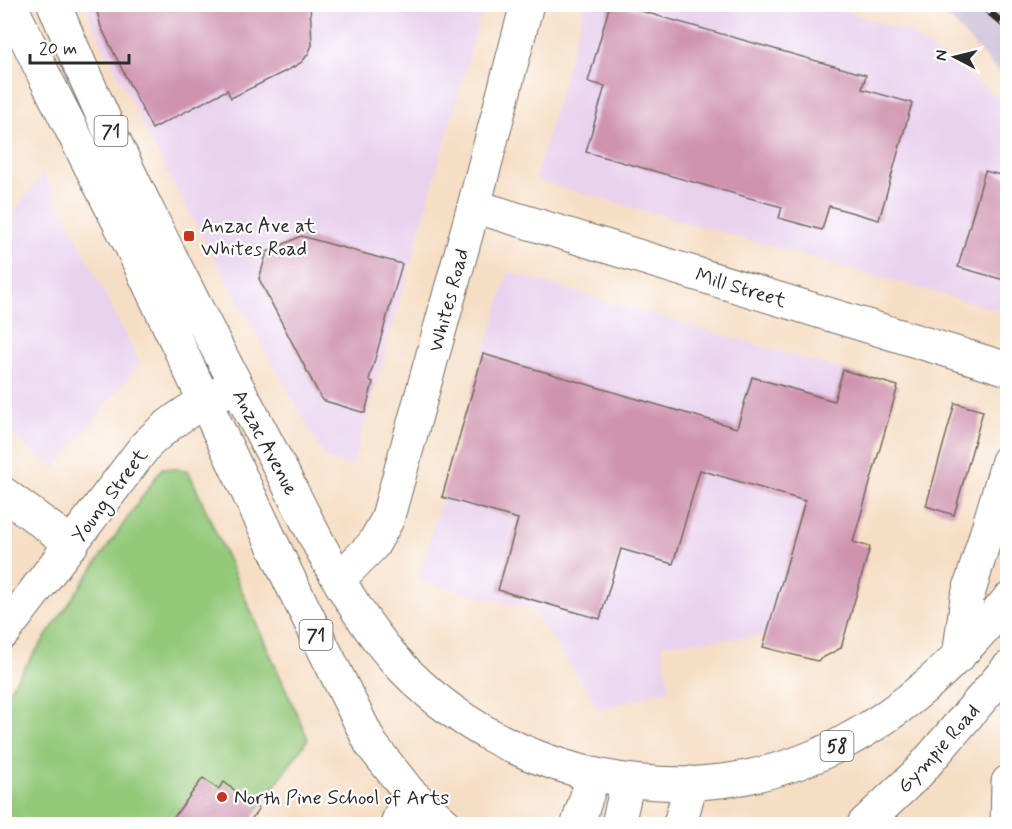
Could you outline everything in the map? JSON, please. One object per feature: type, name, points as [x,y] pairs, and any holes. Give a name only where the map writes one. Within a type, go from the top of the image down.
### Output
[{"type":"main road","name":"Anzac Avenue","points":[[10,4],[131,246],[371,744],[409,792],[445,825]]},
{"type":"main road","name":"Anzac Avenue","points":[[54,4],[127,165],[236,385],[339,579],[375,636],[407,672],[451,710],[484,732],[514,748],[593,776]]},
{"type":"main road","name":"Whites Road","points":[[339,579],[373,545],[387,520],[527,4]]},
{"type":"main road","name":"Mill Street","points":[[474,206],[1008,369]]},
{"type":"main road","name":"Young Street","points":[[4,632],[146,445],[173,420],[236,385]]},
{"type":"main road","points":[[958,656],[967,598],[1008,461]]},
{"type":"main road","points":[[4,494],[72,544]]},
{"type":"main road","name":"58","points":[[593,776],[628,781],[691,783],[762,773],[799,762],[836,746],[878,722],[917,695],[958,656],[1008,600]]},
{"type":"main road","name":"Gympie Road","points":[[864,825],[918,773],[1008,668]]},
{"type":"main road","points":[[578,825],[593,776]]},
{"type":"main road","points":[[618,825],[628,781]]},
{"type":"main road","points":[[680,825],[691,783]]},
{"type":"main road","points":[[1007,786],[1007,825]]},
{"type":"main road","points":[[397,825],[409,792]]},
{"type":"shaded area","points":[[87,5],[484,5],[353,466],[326,459],[170,178],[91,21]]},
{"type":"shaded area","points":[[585,5],[827,5],[908,32],[1007,104],[1007,298],[997,310],[535,180]]},
{"type":"shaded area","points":[[932,5],[1007,5],[1007,82],[952,21]]},
{"type":"shaded area","points":[[44,173],[140,363],[55,469],[4,429],[5,223]]},
{"type":"shaded area","points":[[508,272],[843,370],[766,636],[661,644],[670,689],[600,710],[533,610],[418,580]]},
{"type":"green space","points":[[162,468],[188,470],[308,739],[247,824],[5,824],[5,696]]},
{"type":"building","points":[[95,4],[310,4],[312,45],[302,62],[290,69],[231,98],[227,90],[152,129],[101,27]]},
{"type":"building","points":[[610,4],[866,75],[862,89],[912,103],[879,220],[829,206],[822,230],[779,218],[782,207],[586,152],[605,86],[588,82]]},
{"type":"building","points":[[985,171],[1008,177],[1008,281],[958,267]]},
{"type":"building","points":[[301,236],[402,264],[369,380],[373,382],[365,413],[322,400],[259,279],[267,252]]},
{"type":"building","points":[[483,354],[737,428],[752,377],[834,401],[843,370],[898,386],[853,542],[870,547],[841,648],[817,661],[763,647],[805,501],[700,470],[673,564],[621,549],[600,619],[498,590],[518,519],[442,497]]},
{"type":"building","points":[[955,403],[983,411],[954,515],[926,506]]},
{"type":"building","name":"North Pine School of Arts","points":[[203,778],[218,789],[224,782],[259,809],[247,825],[168,825]]},
{"type":"railway","points":[[980,4],[1008,28]]},
{"type":"place","name":"Anzac Ave at Whites Road","points":[[189,236]]},
{"type":"place","name":"North Pine School of Arts","points":[[222,797]]}]
